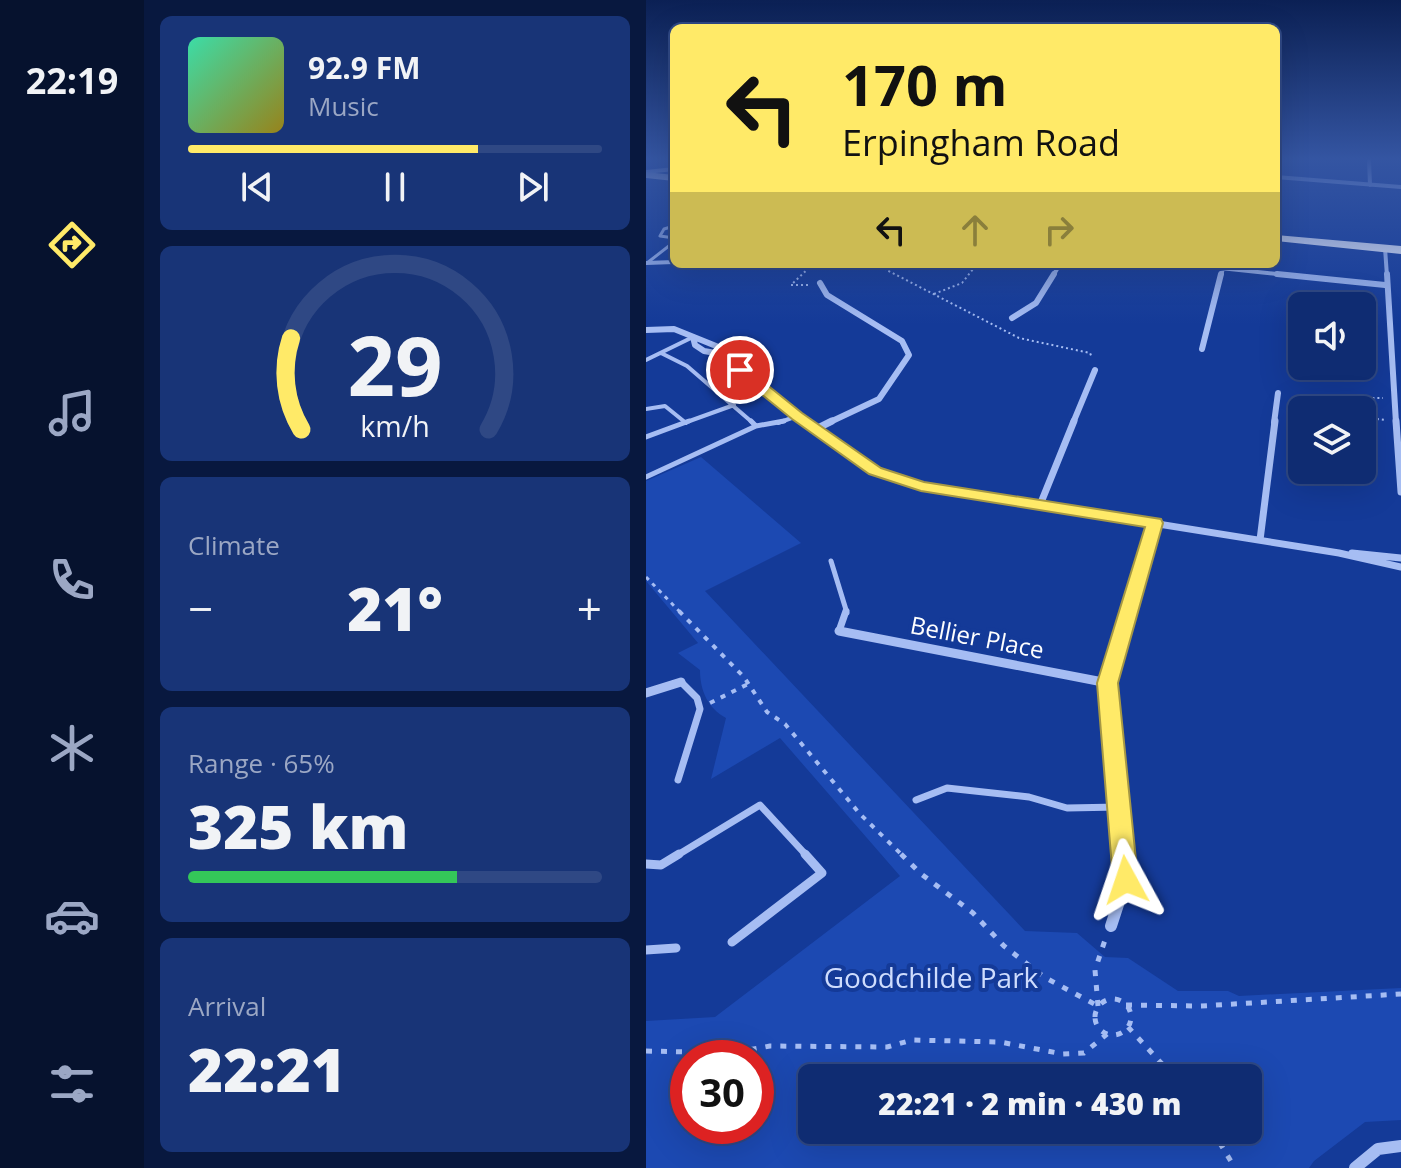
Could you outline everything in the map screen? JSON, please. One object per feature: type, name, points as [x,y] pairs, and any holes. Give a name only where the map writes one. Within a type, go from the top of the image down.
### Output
[{"type":"main road","points":[[1280,228],[1401,240]]},
{"type":"main road","points":[[1280,238],[1401,250]]},
{"type":"street","points":[[1385,248],[1385,285],[1401,492]]},
{"type":"street","points":[[646,263],[670,262]]},
{"type":"street","points":[[1012,318],[1036,303],[1058,268]]},
{"type":"street","points":[[1202,349],[1223,268],[1385,285]]},
{"type":"street","points":[[816,429],[879,399],[909,355],[902,341],[827,295],[820,283]]},
{"type":"street","points":[[646,330],[674,329],[693,337],[695,345],[704,351],[721,354],[797,416],[875,471],[921,486],[1339,553],[1401,567]]},
{"type":"street","points":[[1040,505],[1095,370]]},
{"type":"street","points":[[1260,540],[1278,393]]},
{"type":"street","points":[[1111,926],[1126,880],[1108,683],[1155,523]]},
{"type":"street","points":[[1339,553],[1401,558]]},
{"type":"street","name":"Bellier Place","points":[[839,631],[1108,683]]},
{"type":"street","points":[[646,693],[681,682]]},
{"type":"street","points":[[1355,1168],[1378,1149],[1401,1146]]},
{"type":"lane","points":[[670,227],[664,229],[660,236],[670,239]]},
{"type":"lane","points":[[646,263],[670,243]]},
{"type":"lane","points":[[646,360],[693,337]]},
{"type":"lane","points":[[661,353],[687,366],[756,426]]},
{"type":"lane","points":[[646,437],[734,405]]},
{"type":"lane","points":[[646,409],[665,406],[686,423]]},
{"type":"lane","points":[[646,477],[756,426],[780,423],[797,416]]},
{"type":"lane","points":[[831,561],[847,614],[839,631]]},
{"type":"lane","points":[[678,780],[700,709],[697,698],[681,682]]},
{"type":"lane","points":[[916,800],[947,788],[1029,797],[1067,808],[1119,807]]},
{"type":"lane","points":[[646,864],[661,865],[760,805],[822,873],[732,942]]},
{"type":"lane","points":[[646,950],[676,948]]},
{"type":"path","points":[[809,268],[791,285],[797,287],[820,283]]},
{"type":"path","points":[[883,268],[1019,338],[1090,353],[1095,370]]},
{"type":"path","points":[[934,294],[962,283],[974,268]]},
{"type":"path","points":[[1276,407],[1307,406],[1362,397],[1396,400]]},
{"type":"path","points":[[1276,407],[1288,408]]},
{"type":"path","points":[[1376,419],[1396,422]]},
{"type":"path","points":[[646,577],[748,684],[767,712],[785,724],[860,814],[920,873],[973,913],[1004,946],[1044,977],[1098,1006]]},
{"type":"path","points":[[700,709],[748,684]]},
{"type":"path","points":[[1107,1034],[1096,1021],[1098,1006],[1093,985],[1098,954],[1111,926]]},
{"type":"path","points":[[1098,1006],[1111,999],[1126,1005],[1201,1006],[1401,994]]},
{"type":"path","points":[[646,1051],[732,1053],[770,1046],[887,1047],[912,1040],[1000,1042],[1063,1054],[1084,1053],[1107,1034],[1119,1035],[1128,1027],[1131,1016],[1126,1005]]},
{"type":"path","points":[[1128,1027],[1162,1064]]},
{"type":"path","points":[[1220,1144],[1235,1168]]},
{"type":"green space","name":"Goodchilde Park","points":[[701,457],[801,543],[705,591],[1025,931],[1077,933],[1105,957],[1128,958],[1178,991],[1228,991],[1239,996],[1401,988],[1401,1120],[1365,1122],[1309,1168],[646,1168],[646,1021],[715,1017],[900,876],[780,738],[711,779],[726,718],[706,698],[700,670],[678,653],[698,643],[646,581],[646,481]]},
{"type":"route","points":[[740,370],[797,416],[875,471],[921,486],[1155,523],[1108,683],[1126,880]]}]
